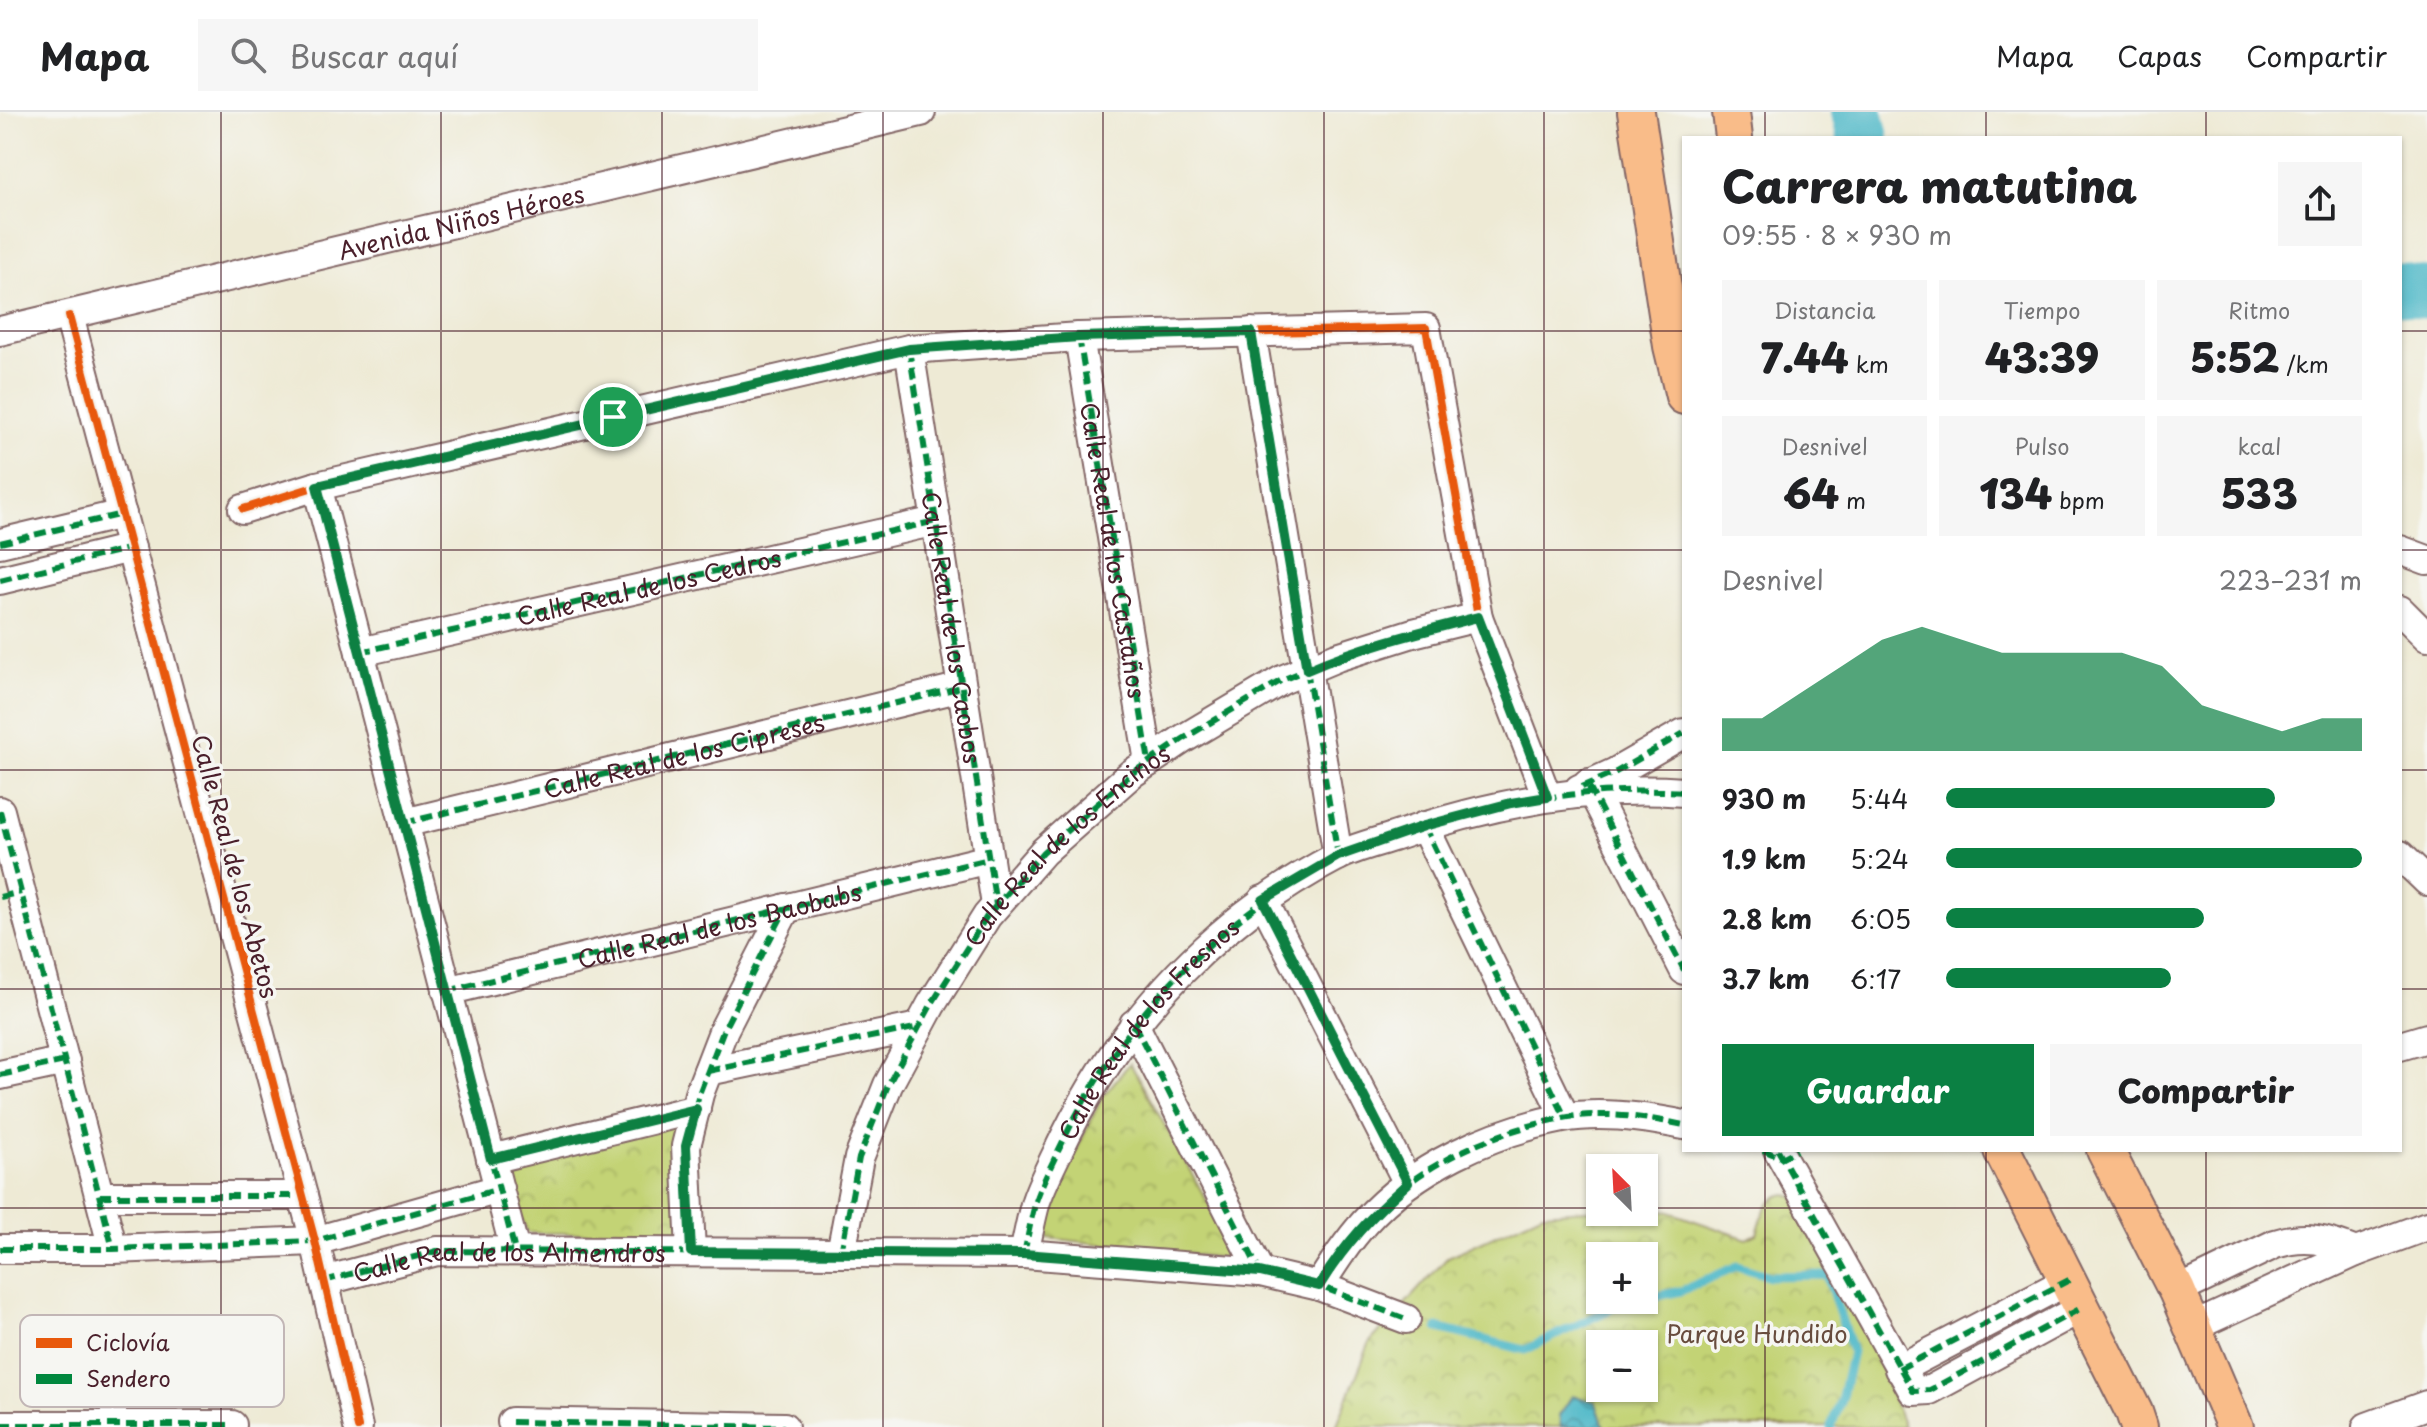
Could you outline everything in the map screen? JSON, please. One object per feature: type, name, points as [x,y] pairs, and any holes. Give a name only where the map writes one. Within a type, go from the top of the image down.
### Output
[{"type":"main road","points":[[1636,112],[1672,346],[1682,388]]},
{"type":"main road","points":[[1731,112],[1734,136]]},
{"type":"main road","points":[[2003,1152],[2076,1294],[2139,1427]]},
{"type":"main road","points":[[2106,1152],[2177,1291],[2235,1427]]},
{"type":"street","name":"Avenida Niños Héroes","points":[[0,331],[69,316],[816,123],[921,112]]},
{"type":"street","name":"Calle Real de los Abetos","points":[[69,316],[315,1241],[358,1427]]},
{"type":"street","points":[[243,509],[317,486],[909,349],[1079,337],[1426,328],[1478,617],[1574,792],[1682,967]]},
{"type":"street","points":[[1251,332],[1338,856]]},
{"type":"street","name":"Calle Real de los Castaños","points":[[1079,337],[1149,762]]},
{"type":"street","name":"Calle Real de los Caobos","points":[[909,349],[996,905]]},
{"type":"street","points":[[317,486],[515,1251]]},
{"type":"street","points":[[0,543],[122,514]]},
{"type":"street","name":"Calle Real de los Cedros","points":[[360,652],[936,521]]},
{"type":"street","points":[[0,580],[131,548]]},
{"type":"street","points":[[2402,551],[2427,560]]},
{"type":"street","points":[[2402,612],[2427,637]]},
{"type":"street","name":"Calle Real de los Encinos","points":[[841,1253],[859,1158],[888,1085],[919,1027],[987,916],[1043,852],[1131,774],[1282,680],[1337,657],[1478,617]]},
{"type":"street","name":"Calle Real de los Cipreses","points":[[404,823],[962,687]]},
{"type":"street","name":"Calle Real de los Fresnos","points":[[1574,792],[1682,734]]},
{"type":"street","name":"Calle Real de los Fresnos","points":[[1024,1254],[1036,1200],[1086,1095],[1134,1024],[1174,976],[1263,900],[1338,856],[1424,826],[1511,803],[1574,792],[1682,792]]},
{"type":"street","points":[[0,811],[11,894],[65,1061],[113,1249]]},
{"type":"street","points":[[1424,826],[1565,1117]]},
{"type":"street","points":[[2402,857],[2427,881]]},
{"type":"street","name":"Calle Real de los Baobabs","points":[[447,991],[989,859]]},
{"type":"street","points":[[1263,900],[1408,1183]]},
{"type":"street","points":[[691,1252],[686,1146],[696,1109],[724,1029],[786,908]]},
{"type":"street","points":[[1134,1024],[1260,1272]]},
{"type":"street","points":[[708,1071],[919,1027]]},
{"type":"street","points":[[2402,1045],[2427,1038]]},
{"type":"street","points":[[0,1075],[65,1061]]},
{"type":"street","points":[[491,1159],[696,1109]]},
{"type":"street","points":[[1319,1286],[1340,1252],[1367,1219],[1408,1183],[1452,1157],[1510,1132],[1565,1117],[1622,1115],[1682,1125]]},
{"type":"street","points":[[1780,1152],[1909,1388],[1917,1392],[1930,1390],[2076,1294]]},
{"type":"street","points":[[0,1249],[113,1249],[315,1241],[499,1189]]},
{"type":"street","points":[[100,1196],[303,1196]]},
{"type":"street","points":[[2193,1327],[2356,1252],[2427,1226]]},
{"type":"street","points":[[2177,1291],[2290,1239],[2317,1238],[2356,1252]]},
{"type":"street","name":"Calle Real de los Almendros","points":[[324,1281],[437,1251],[1024,1254],[1260,1272],[1319,1286],[1406,1319]]},
{"type":"street","points":[[1899,1369],[2076,1294]]},
{"type":"street","points":[[2367,1427],[2427,1405]]},
{"type":"street","points":[[512,1422],[784,1427]]},
{"type":"street","points":[[0,1425],[232,1425]]},
{"type":"green space","points":[[1130,1063],[1240,1260],[1039,1237],[1047,1212],[1102,1097]]},
{"type":"green space","points":[[684,1118],[683,1233],[528,1233],[509,1192],[505,1163]]},
{"type":"green space","name":"Parque Hundido","points":[[1786,1194],[1794,1197],[1873,1348],[1904,1427],[1336,1427],[1370,1342],[1448,1257],[1543,1213],[1586,1210],[1586,1226],[1658,1226],[1658,1208],[1747,1239],[1757,1234],[1766,1208],[1773,1199]]},
{"type":"water","points":[[1572,1396],[1586,1402],[1596,1402],[1604,1427],[1561,1427],[1559,1416]]},
{"type":"waterway","points":[[1857,112],[1863,136]]},
{"type":"waterway","points":[[2402,288],[2427,293]]},
{"type":"waterway","points":[[1658,1296],[1681,1291],[1737,1266],[1770,1276],[1827,1275],[1852,1352],[1831,1427]]},
{"type":"waterway","points":[[1438,1328],[1525,1350],[1600,1314]]},
{"type":"marked path","points":[[1251,332],[1338,856]]},
{"type":"marked path","points":[[1079,337],[1149,762]]},
{"type":"marked path","points":[[909,349],[996,905]]},
{"type":"marked path","points":[[317,486],[515,1251]]},
{"type":"marked path","points":[[0,543],[122,514]]},
{"type":"marked path","points":[[360,652],[936,521]]},
{"type":"marked path","points":[[0,580],[131,548]]},
{"type":"marked path","points":[[841,1253],[859,1158],[888,1085],[931,1005],[987,916],[1043,852],[1131,774],[1282,680],[1337,657],[1478,617]]},
{"type":"marked path","points":[[404,823],[962,687]]},
{"type":"marked path","points":[[1582,787],[1616,772],[1682,734]]},
{"type":"marked path","points":[[1589,787],[1682,966]]},
{"type":"marked path","points":[[1024,1254],[1036,1201],[1046,1176],[1090,1091],[1116,1050],[1179,974],[1252,909],[1343,854],[1464,815],[1573,794],[1682,792]]},
{"type":"marked path","points":[[0,811],[113,1249]]},
{"type":"marked path","points":[[1424,826],[1565,1117]]},
{"type":"marked path","points":[[447,991],[989,859]]},
{"type":"marked path","points":[[0,897],[21,892]]},
{"type":"marked path","points":[[1263,900],[1408,1183]]},
{"type":"marked path","points":[[691,1252],[686,1146],[699,1094],[724,1029],[786,908]]},
{"type":"marked path","points":[[1134,1024],[1260,1272]]},
{"type":"marked path","points":[[708,1071],[919,1027]]},
{"type":"marked path","points":[[0,1075],[65,1061]]},
{"type":"marked path","points":[[491,1159],[696,1109]]},
{"type":"marked path","points":[[1319,1286],[1352,1237],[1385,1202],[1406,1185],[1455,1155],[1509,1132],[1563,1118],[1624,1116],[1682,1125]]},
{"type":"marked path","points":[[1768,1152],[1782,1158],[1793,1152]]},
{"type":"marked path","points":[[1779,1152],[1913,1391],[1930,1390],[2083,1307]]},
{"type":"marked path","points":[[0,1249],[113,1249],[315,1241],[499,1189]]},
{"type":"marked path","points":[[100,1196],[303,1196]]},
{"type":"marked path","points":[[324,1281],[437,1251],[1024,1254],[1260,1272],[1319,1286],[1406,1319]]},
{"type":"marked path","points":[[1899,1369],[2069,1280]]},
{"type":"marked path","points":[[512,1422],[784,1427]]},
{"type":"marked path","points":[[0,1425],[232,1425]]},
{"type":"cycle path","points":[[69,316],[315,1241],[358,1427]]},
{"type":"cycle path","points":[[243,509],[317,486],[909,349],[1079,337],[1426,328],[1478,617],[1547,797]]},
{"type":"route","points":[[1251,332],[1307,670],[1413,633],[1478,617],[1547,797],[1511,803],[1424,826],[1338,856],[1263,900],[1408,1183],[1367,1219],[1340,1252],[1319,1286],[1260,1272],[1024,1254],[691,1252],[686,1146],[696,1109],[491,1159],[317,486],[613,417],[909,349],[1079,337],[1251,332]]}]
